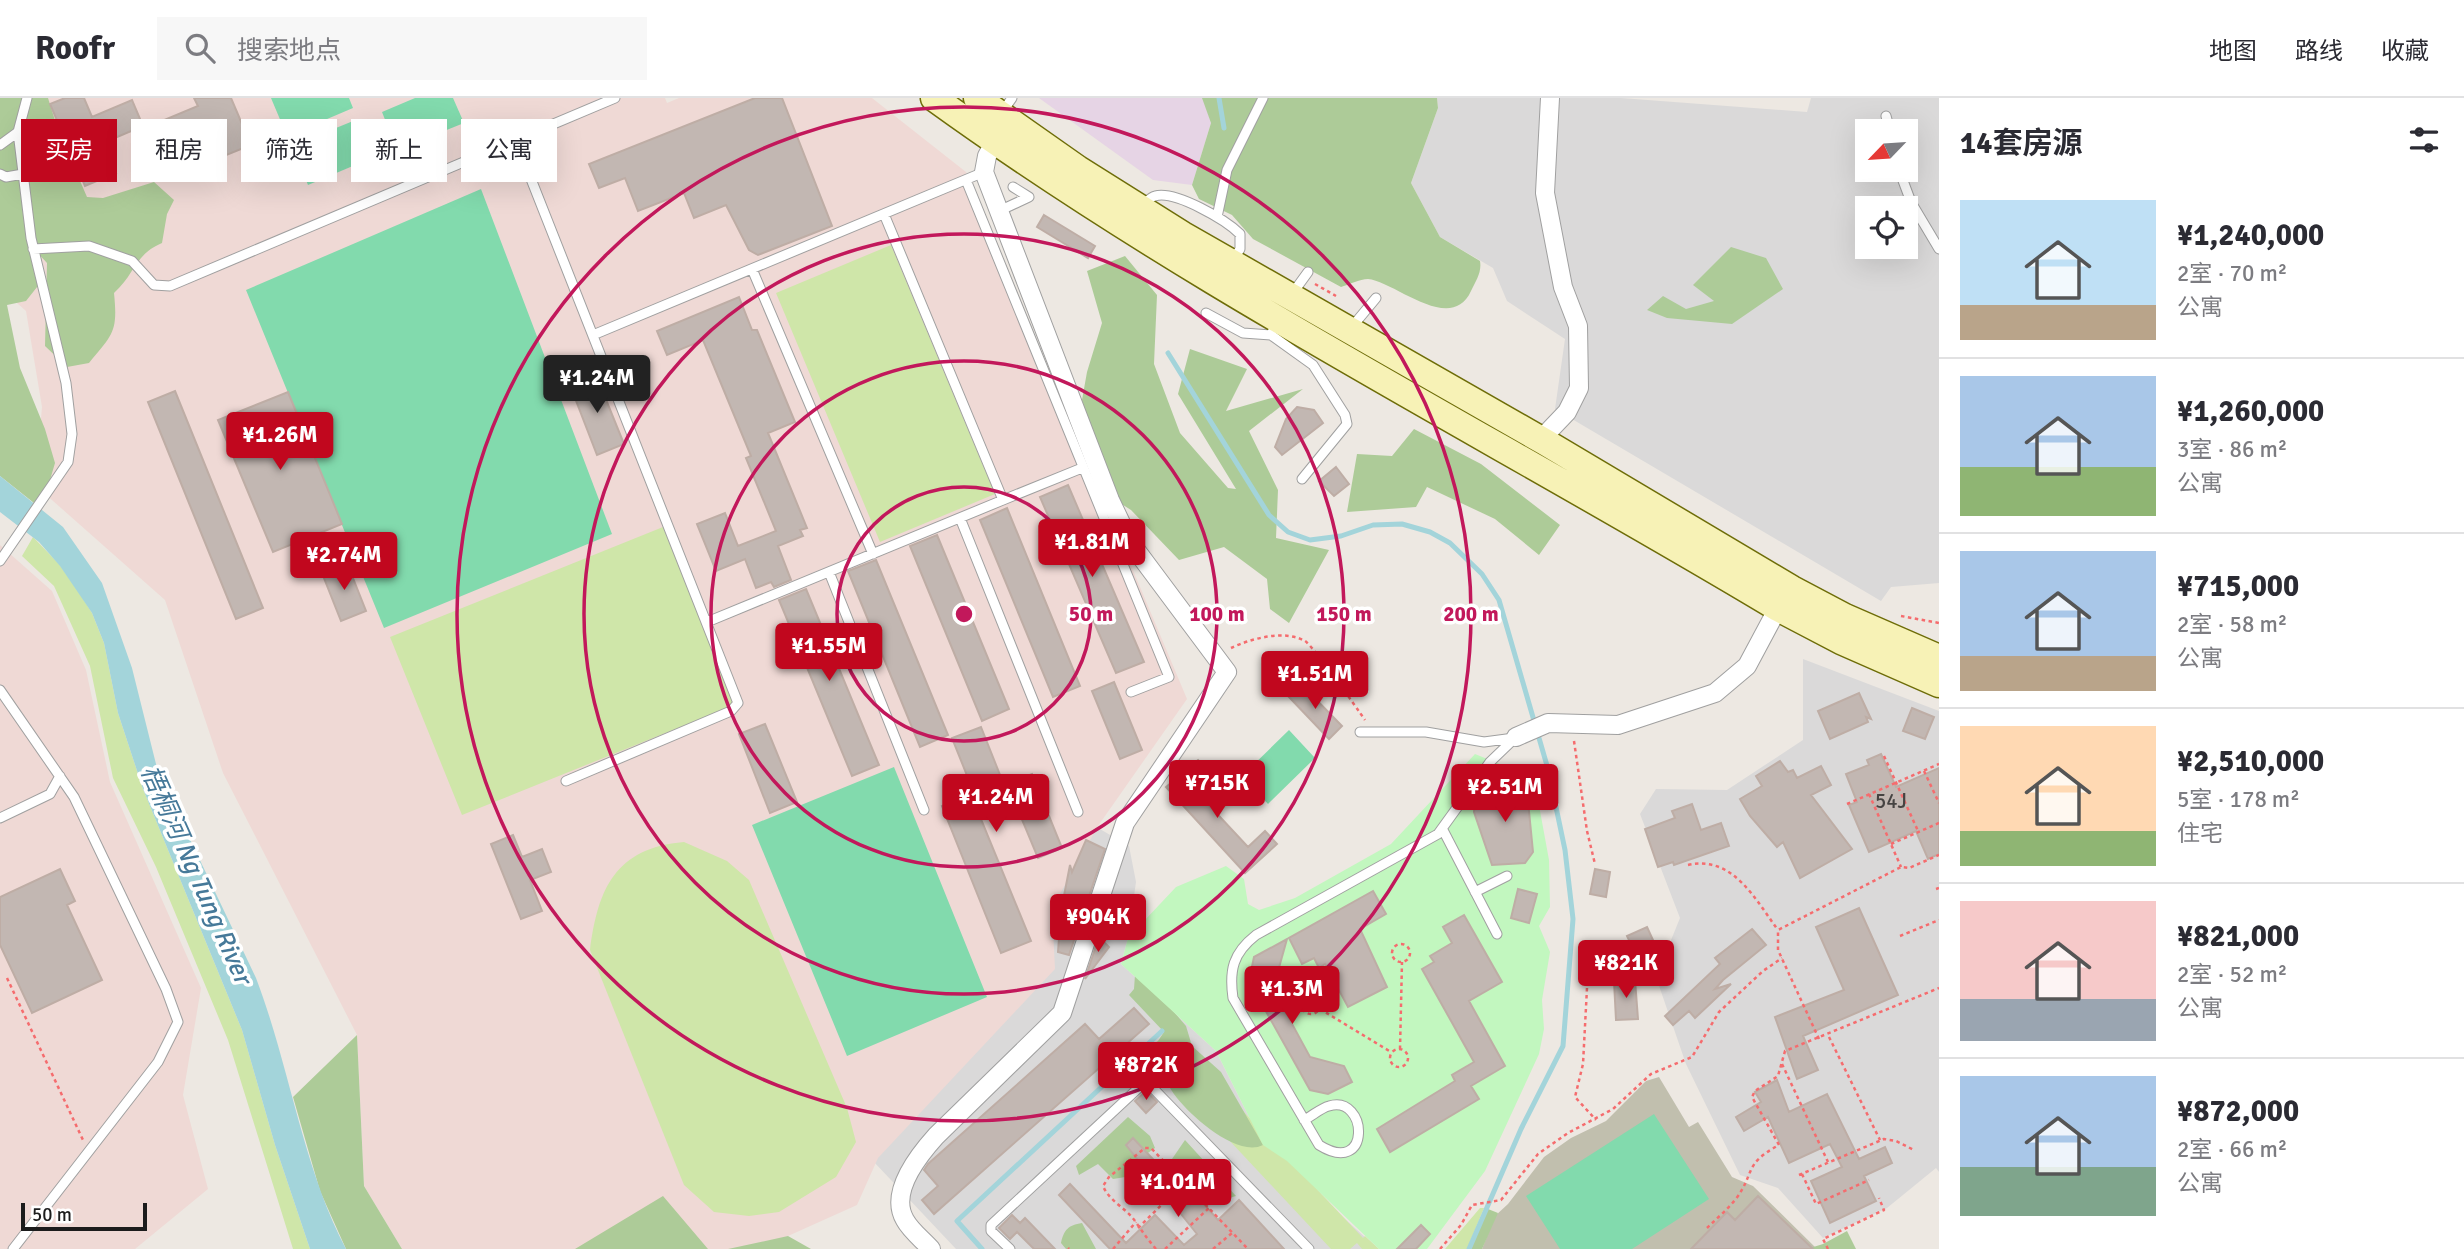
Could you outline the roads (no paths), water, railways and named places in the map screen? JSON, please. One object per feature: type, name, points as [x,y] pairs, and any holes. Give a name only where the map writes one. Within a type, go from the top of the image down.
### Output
[{"type":"main road","points":[[934,98],[1065,190],[1778,608],[1840,641],[1939,684]]},
{"type":"main road","points":[[977,98],[1006,107],[1139,208],[1232,261],[1280,316],[1350,330],[1792,589],[1939,658]]},
{"type":"street","points":[[1545,442],[1546,434],[1567,412],[1579,388],[1578,326],[1563,287],[1545,193],[1550,98]]},
{"type":"street","points":[[931,1249],[906,1222],[901,1212],[901,1191],[924,1149],[1062,1013],[1125,823],[1224,680],[1226,667],[1130,542],[1110,500],[984,172],[987,156],[995,141]]},
{"type":"street","points":[[1516,737],[1548,723],[1573,729],[1618,725],[1716,692],[1747,666],[1778,608]]},
{"type":"lane","points":[[21,157],[18,132],[27,98]]},
{"type":"lane","points":[[557,123],[615,98]]},
{"type":"lane","points":[[1217,217],[1227,170],[1263,98]]},
{"type":"lane","points":[[0,145],[18,132]]},
{"type":"lane","points":[[33,249],[89,246],[132,261],[155,285],[170,286],[461,164]]},
{"type":"lane","points":[[593,335],[984,172]]},
{"type":"lane","points":[[0,174],[6,177],[21,174]]},
{"type":"lane","points":[[966,180],[1169,677],[1131,692]]},
{"type":"lane","points":[[2,558],[68,461],[72,434],[66,383],[33,249],[24,182]]},
{"type":"lane","points":[[532,182],[737,697],[736,707],[566,780]]},
{"type":"lane","points":[[1904,182],[1911,202],[1939,249]]},
{"type":"lane","points":[[1013,187],[1038,202]]},
{"type":"lane","points":[[1139,208],[1154,196],[1165,195],[1217,217],[1240,234],[1240,249],[1232,261]]},
{"type":"lane","points":[[999,211],[1029,197]]},
{"type":"lane","points":[[884,214],[1003,500]]},
{"type":"lane","points":[[752,269],[873,554]]},
{"type":"lane","points":[[1206,313],[1244,333],[1280,316],[1308,272]]},
{"type":"lane","points":[[1350,330],[1376,298]]},
{"type":"lane","points":[[1280,316],[1345,415],[1348,424],[1302,479]]},
{"type":"lane","points":[[707,622],[1082,468]]},
{"type":"lane","points":[[960,518],[1078,812]]},
{"type":"lane","points":[[829,572],[923,810]]},
{"type":"lane","points":[[0,690],[21,725],[74,797],[166,989],[178,1023],[158,1062],[13,1249]]},
{"type":"lane","points":[[1360,732],[1426,732],[1484,742],[1516,737]]},
{"type":"lane","points":[[1304,1120],[1328,1106],[1345,1108],[1354,1115],[1359,1126],[1359,1138],[1354,1147],[1346,1152],[1331,1153],[1319,1145],[1304,1120],[1233,999],[1230,978],[1234,958],[1241,947],[1256,935],[1443,830],[1490,762],[1516,737]]},
{"type":"lane","points":[[0,818],[50,794],[60,776]]},
{"type":"lane","points":[[1443,830],[1497,934]]},
{"type":"lane","points":[[1475,892],[1507,876]]},
{"type":"lane","points":[[1010,1249],[991,1231],[991,1225],[1148,1081],[1309,1249]]},
{"type":"water","name":"梧桐河 Ng Tung River","points":[[0,476],[63,527],[102,583],[132,668],[158,772],[256,978],[318,1184],[346,1249],[310,1249],[275,1145],[242,1030],[143,789],[118,713],[104,643],[92,613],[60,566],[39,542],[0,512]]},
{"type":"waterway","points":[[1219,98],[1224,128]]},
{"type":"waterway","points":[[1168,353],[1269,515],[1288,532],[1310,540],[1341,536],[1373,525],[1402,524],[1430,532],[1450,543],[1482,574],[1499,600],[1548,769],[1565,850],[1573,919],[1563,1046],[1521,1129],[1469,1249]]},
{"type":"waterway","points":[[982,1249],[957,1221],[1162,1031]]}]
